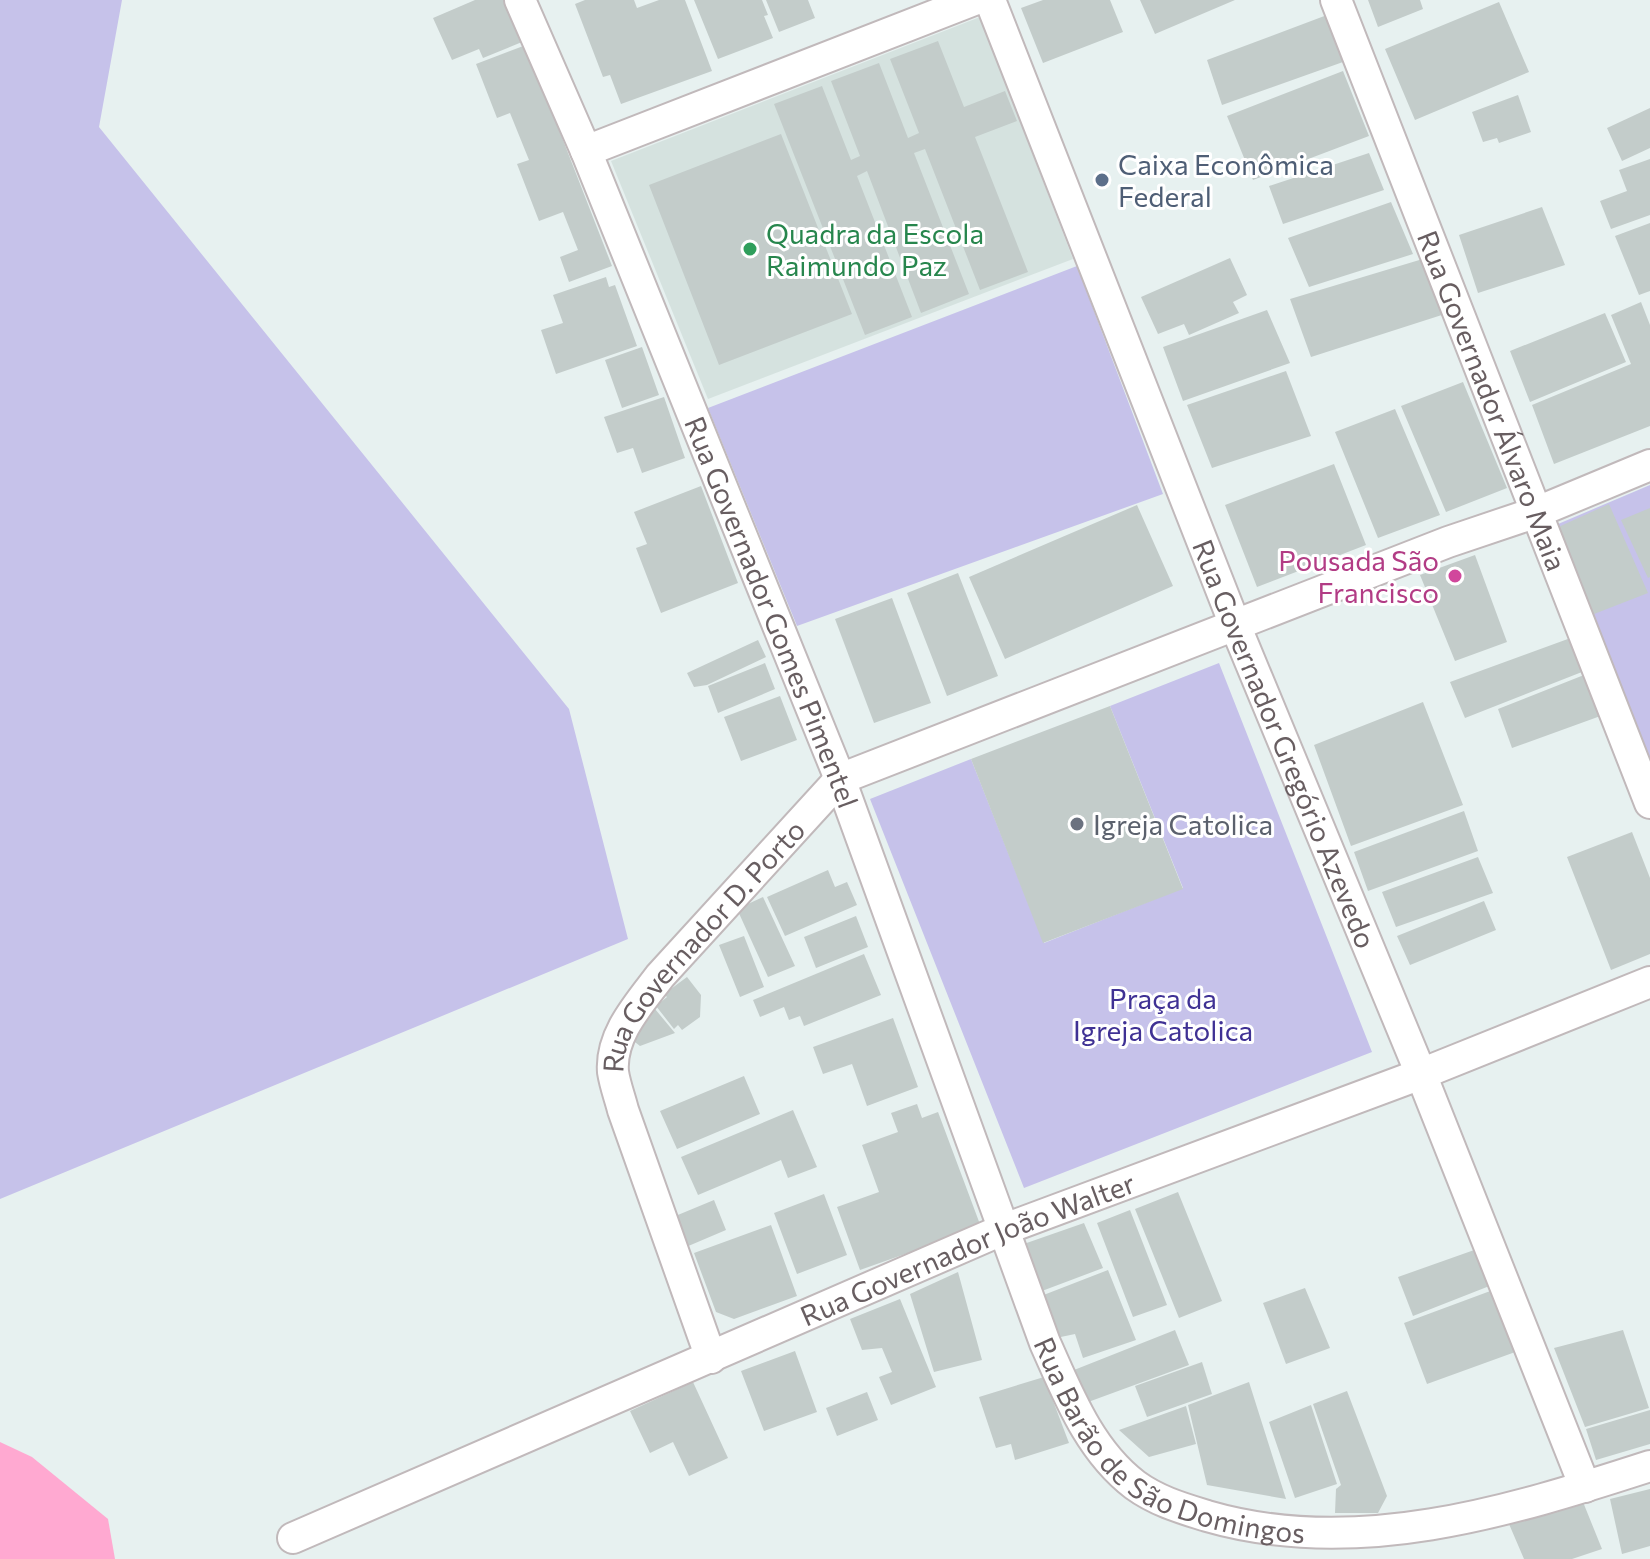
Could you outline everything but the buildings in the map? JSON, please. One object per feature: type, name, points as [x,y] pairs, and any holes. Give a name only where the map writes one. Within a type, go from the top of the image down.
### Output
[{"type":"street","name":"Rua Governador Gomes Pimentel","points":[[520,0],[586,151],[840,779],[1002,1230]]},
{"type":"street","points":[[586,151],[974,0]]},
{"type":"street","name":"Rua Governador Gregório Azevedo","points":[[990,0],[1235,625],[1421,1074],[1585,1487]]},
{"type":"street","name":"Rua Governador Álvaro Maia","points":[[1336,0],[1650,803]]},
{"type":"street","points":[[840,779],[1448,542],[1537,512],[1650,465]]},
{"type":"street","name":"Rua Governador D. Porto","points":[[711,1358],[623,1110],[613,1072],[615,1044],[660,976],[840,779]]},
{"type":"street","name":"Rua Governador João Walter","points":[[293,1538],[1002,1230],[1421,1074],[1650,982]]},
{"type":"street","name":"Rua Barão de São Domingos","points":[[1002,1230],[1045,1343],[1078,1417],[1109,1460],[1133,1483],[1162,1502],[1237,1526],[1328,1537],[1437,1526],[1504,1511],[1650,1466]]},
{"type":"shaded area","points":[[980,17],[1073,259],[708,399],[611,161]]},
{"type":"shaded area","points":[[0,1442],[32,1457],[108,1519],[115,1559],[0,1559]]},
{"type":"green space","points":[[0,0],[122,0],[99,127],[569,709],[628,939],[0,1199]]},
{"type":"green space","points":[[1077,266],[1163,494],[797,626],[708,408]]},
{"type":"green space","points":[[1650,485],[1650,781],[1551,527]]},
{"type":"green space","name":"Praça da Igreja Catolica","points":[[1219,663],[1372,1052],[1024,1188],[870,799],[971,759],[1044,943],[1183,888],[1110,706]]},
{"type":"place","name":"Caixa Econômica Federal","points":[[1102,180]]},
{"type":"place","name":"Quadra da Escola Raimundo Paz","points":[[750,249]]},
{"type":"place","name":"Pousada São Francisco","points":[[1455,576]]},
{"type":"place","name":"Igreja Catolica","points":[[1077,824]]}]
